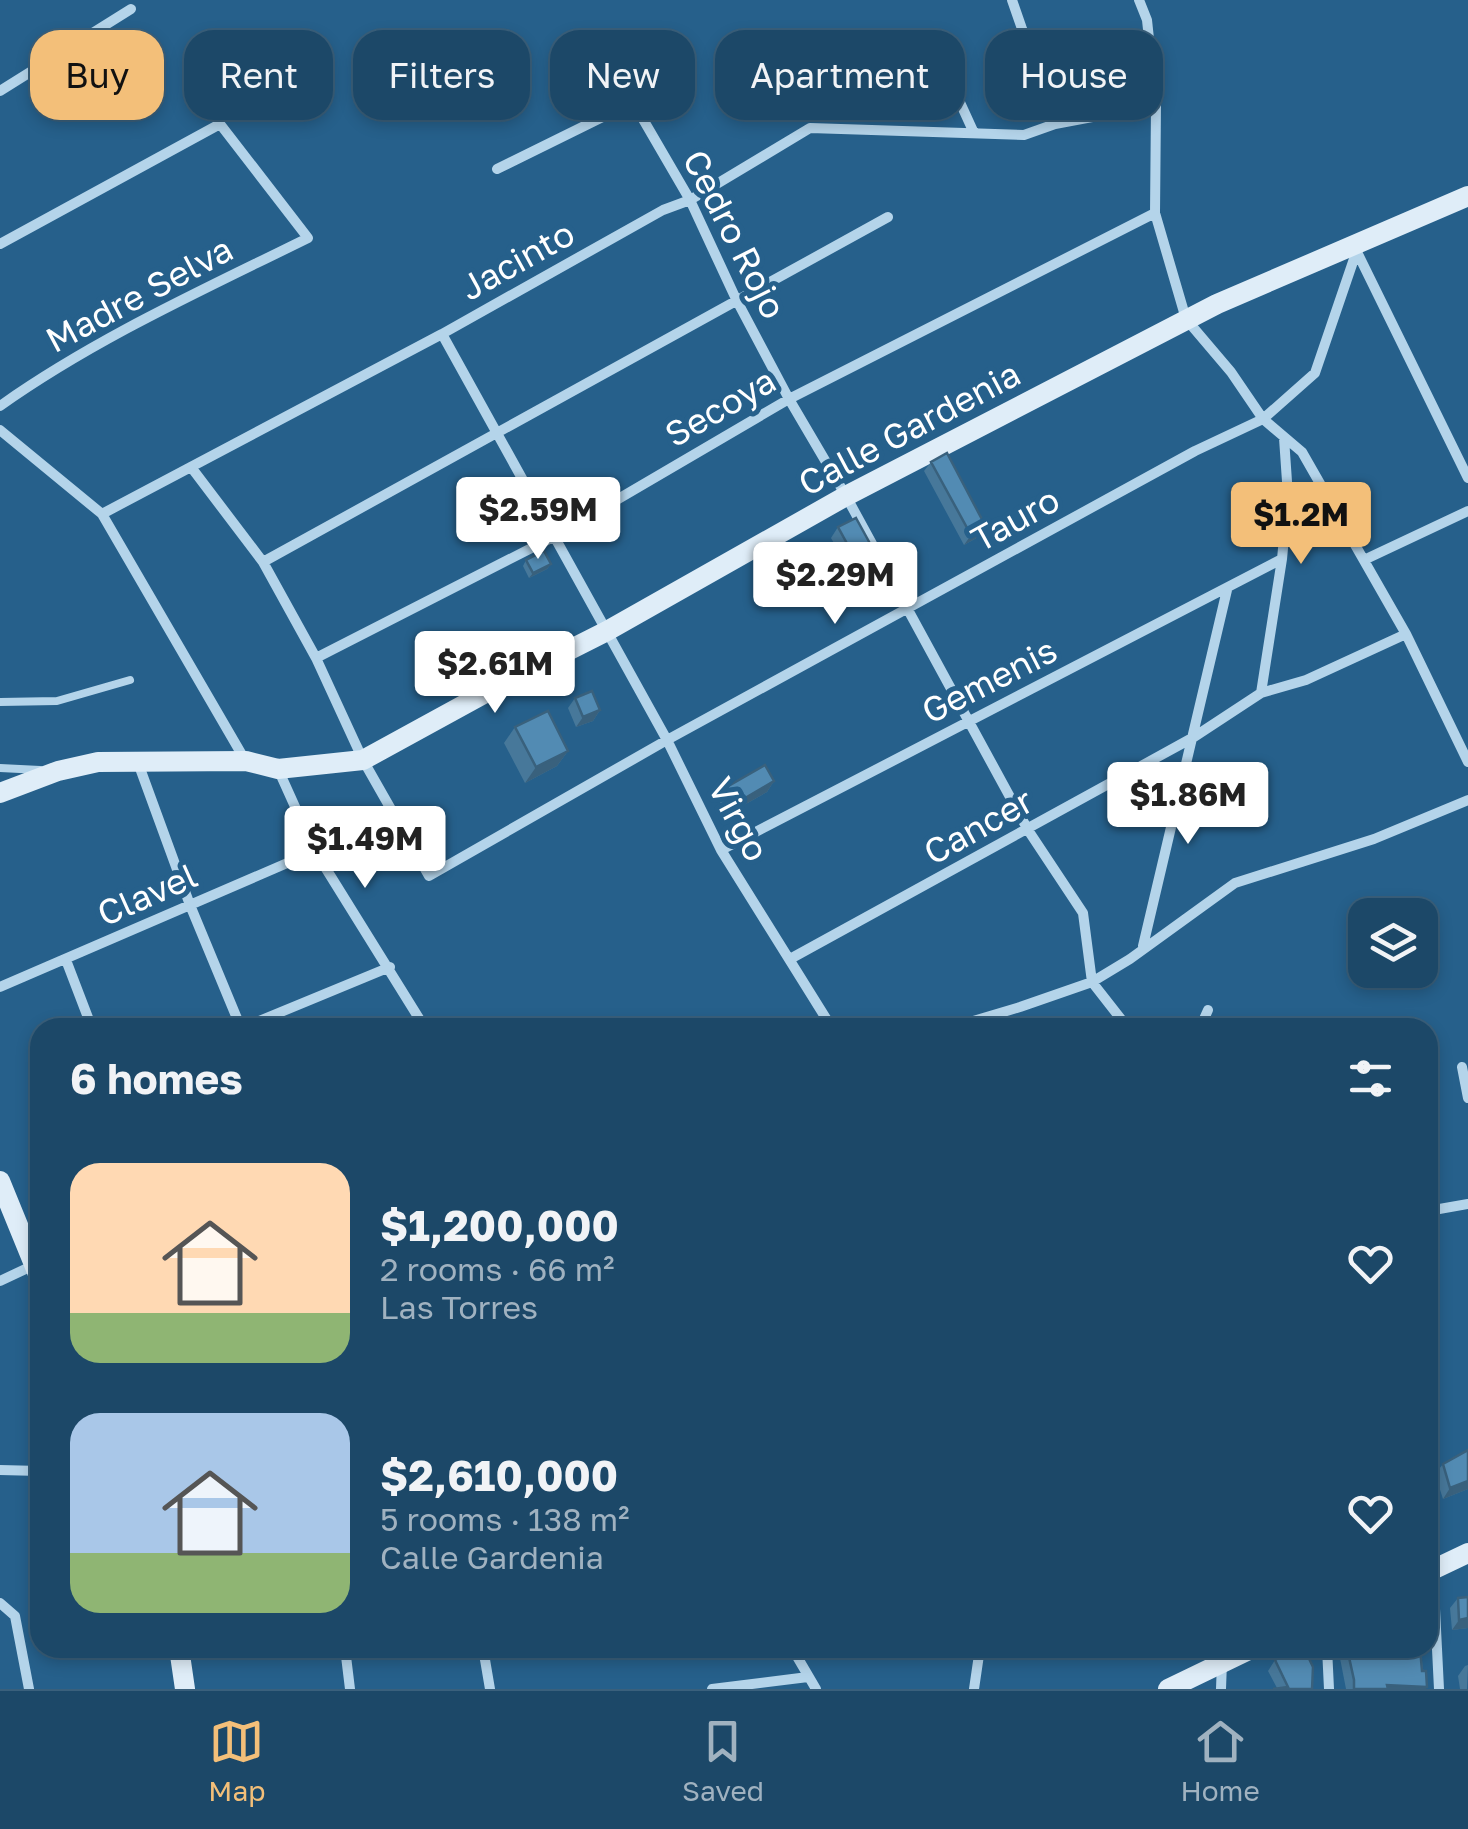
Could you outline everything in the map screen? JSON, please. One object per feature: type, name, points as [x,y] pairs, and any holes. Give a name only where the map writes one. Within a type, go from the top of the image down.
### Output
[{"type":"street","points":[[1012,0],[1056,124]]},
{"type":"street","points":[[1139,0],[1148,30]]},
{"type":"street","points":[[0,91],[131,9]]},
{"type":"street","name":"Cedro Rojo","points":[[497,169],[633,102],[690,200],[789,399],[1028,830],[1083,913],[1092,982]]},
{"type":"street","points":[[965,114],[974,134]]},
{"type":"street","points":[[810,128],[1024,135],[1076,120]]},
{"type":"street","points":[[1156,120],[1155,213],[1186,319],[1264,419],[1302,452],[1366,559],[1468,762]]},
{"type":"street","name":"Madre Selva","points":[[0,244],[220,124],[308,238],[142,320],[43,376],[0,406]]},
{"type":"street","name":"Jacinto","points":[[102,514],[442,334],[663,210],[690,200],[810,128]]},
{"type":"street","name":"Calle Gardenia","points":[[278,769],[363,760],[607,631],[846,496],[1186,319],[1468,196]]},
{"type":"street","name":"Secoya","points":[[316,658],[555,536],[789,399],[1155,213]]},
{"type":"street","points":[[263,562],[888,217]]},
{"type":"street","points":[[1355,247],[1468,478]]},
{"type":"street","name":"Tauro","points":[[363,760],[429,876],[667,740],[1194,451],[1264,419],[1314,373],[1355,247]]},
{"type":"street","name":"Virgo","points":[[442,334],[667,740],[722,850],[826,1018]]},
{"type":"street","points":[[0,430],[102,514],[246,761]]},
{"type":"street","points":[[1261,693],[1288,496],[1284,438]]},
{"type":"street","points":[[192,467],[263,562],[316,658],[363,760]]},
{"type":"street","points":[[1366,559],[1468,511]]},
{"type":"street","name":"Gemenis","points":[[722,850],[1282,559]]},
{"type":"street","points":[[1143,947],[1226,590]]},
{"type":"street","name":"Cancer","points":[[790,960],[1194,737],[1261,693],[1306,680],[1406,634]]},
{"type":"street","points":[[136,759],[237,1018]]},
{"type":"street","points":[[0,793],[58,771],[98,762],[246,761],[278,769],[315,851],[418,1018]]},
{"type":"street","points":[[985,1018],[1092,982],[1234,883],[1374,839],[1468,800]]},
{"type":"street","name":"Clavel","points":[[0,987],[315,851]]},
{"type":"street","points":[[66,960],[88,1018]]},
{"type":"street","points":[[265,1018],[390,967]]},
{"type":"street","points":[[1092,982],[1120,1018]]},
{"type":"street","points":[[1204,1018],[1208,1010]]},
{"type":"street","points":[[1462,1066],[1468,1098]]},
{"type":"street","points":[[0,1181],[30,1250]]},
{"type":"street","points":[[1438,1209],[1468,1204]]},
{"type":"street","points":[[0,1281],[30,1272]]},
{"type":"street","points":[[0,1470],[30,1471]]},
{"type":"street","points":[[1438,1566],[1468,1553]]},
{"type":"street","points":[[0,1603],[14,1616],[29,1689]]},
{"type":"street","points":[[180,1658],[185,1689]]},
{"type":"street","points":[[346,1658],[350,1689]]},
{"type":"street","points":[[485,1658],[490,1689]]},
{"type":"street","points":[[798,1658],[816,1689]]},
{"type":"street","points":[[974,1689],[979,1658]]},
{"type":"street","points":[[1168,1689],[1216,1658]]},
{"type":"street","points":[[1221,1658],[1221,1689]]},
{"type":"street","points":[[1327,1658],[1330,1689]]},
{"type":"street","points":[[1437,1658],[1439,1689]]},
{"type":"street","points":[[712,1689],[808,1677]]},
{"type":"lane","points":[[0,702],[56,701],[130,680]]},
{"type":"lane","points":[[0,768],[58,771]]},
{"type":"path","points":[[804,120],[810,128]]},
{"type":"building","points":[[947,453],[986,527],[971,535],[931,462]]},
{"type":"building","points":[[856,518],[884,569],[867,580],[838,527]]},
{"type":"building","points":[[544,551],[551,564],[533,573],[526,560]]},
{"type":"building","points":[[592,691],[600,710],[583,717],[575,698]]},
{"type":"building","points":[[548,711],[568,751],[536,767],[515,727]]},
{"type":"building","points":[[765,765],[774,781],[735,804],[725,788]]},
{"type":"building","points":[[1468,1450],[1468,1481],[1450,1488],[1443,1464]]},
{"type":"building","points":[[1468,1597],[1468,1618],[1459,1620],[1458,1598]]},
{"type":"building","points":[[1309,1658],[1313,1667],[1312,1689],[1273,1689],[1288,1687],[1275,1660]]},
{"type":"building","points":[[1349,1658],[1421,1658],[1427,1687],[1387,1685],[1388,1689],[1354,1689]]}]
